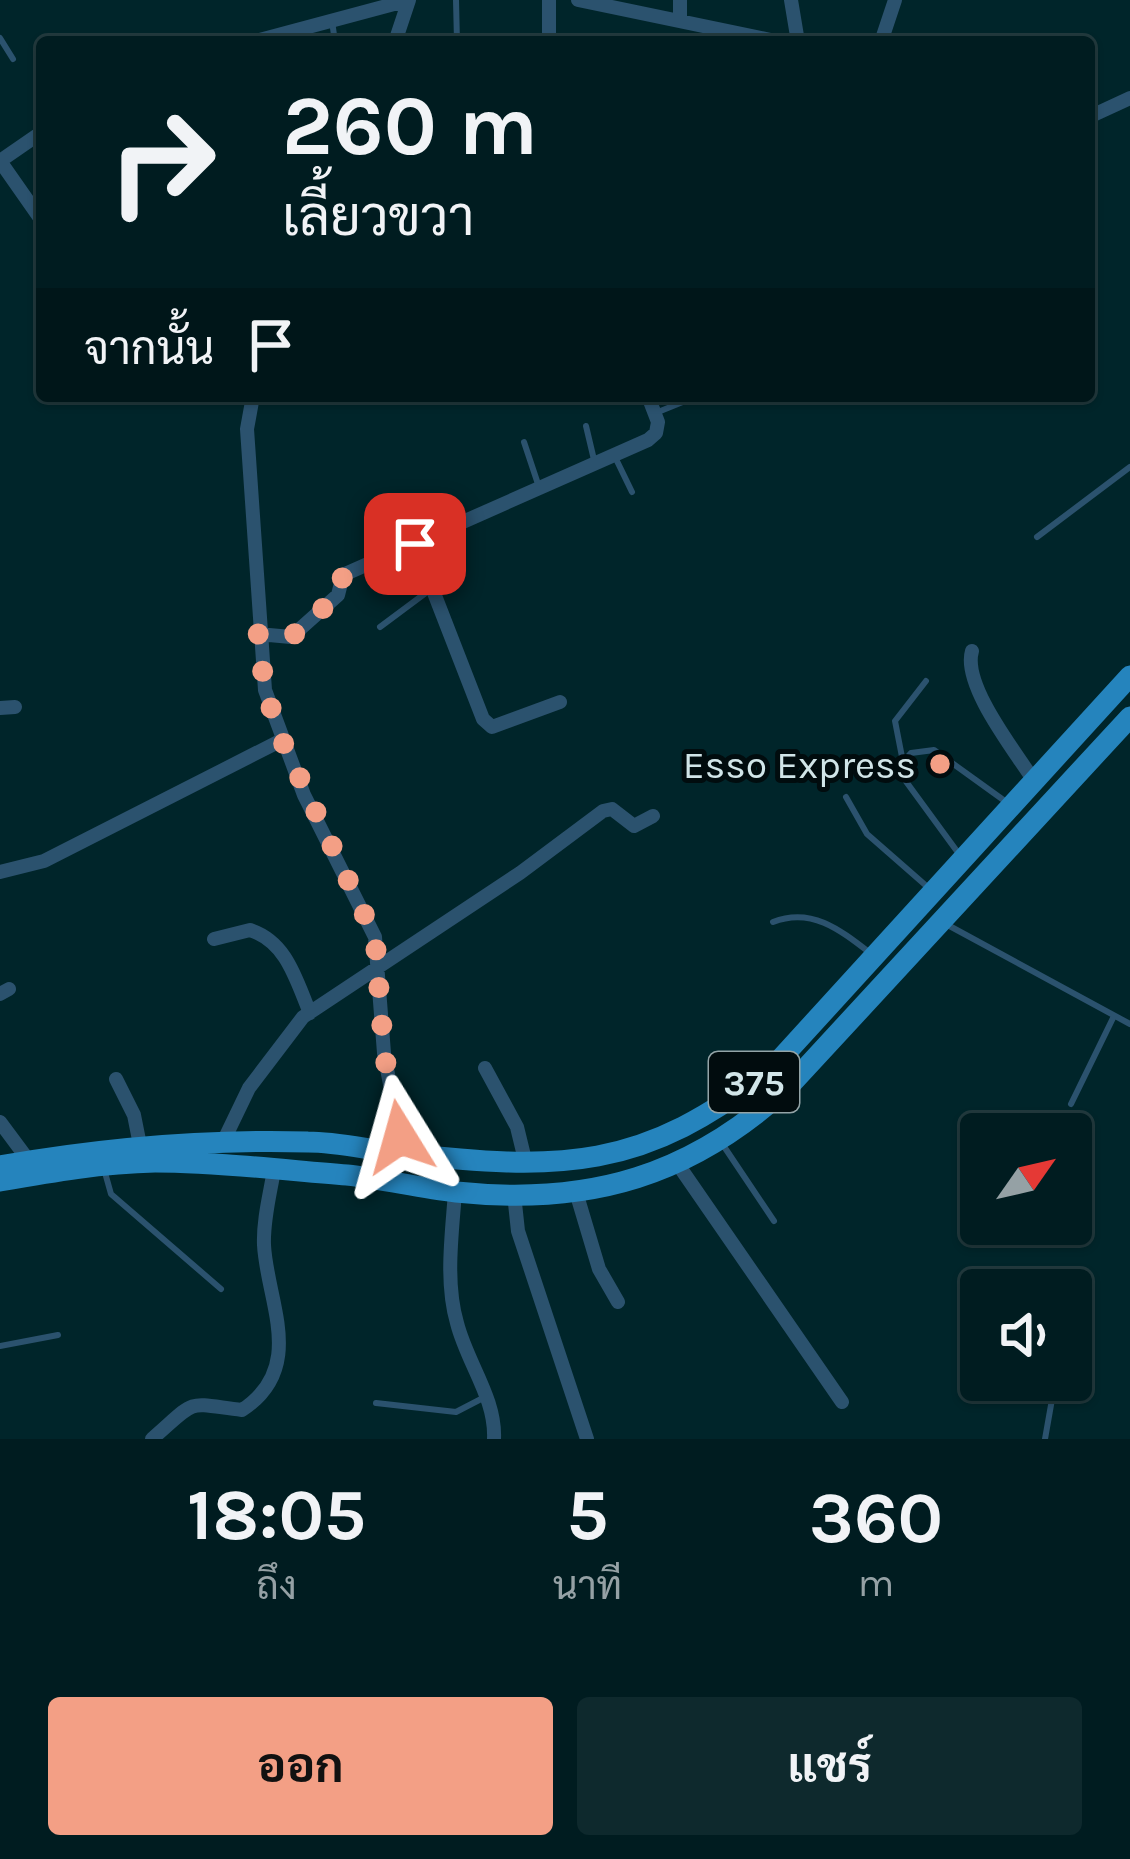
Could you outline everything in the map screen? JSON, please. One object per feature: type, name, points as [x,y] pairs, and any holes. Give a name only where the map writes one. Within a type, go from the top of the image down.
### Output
[{"type":"main road","name":"375","points":[[0,1166],[140,1145],[223,1142],[314,1142],[526,1164],[586,1162],[636,1149],[708,1116],[774,1066],[1130,676]]},
{"type":"main road","name":"375","points":[[0,1181],[156,1162],[514,1194],[620,1186],[677,1163],[720,1140],[792,1083],[1130,717]]},
{"type":"street","points":[[271,36],[409,0],[396,36]]},
{"type":"street","points":[[549,0],[549,36]]},
{"type":"street","points":[[578,0],[754,36]]},
{"type":"street","points":[[680,0],[680,19]]},
{"type":"street","points":[[791,0],[797,36]]},
{"type":"street","points":[[883,36],[895,0]]},
{"type":"street","points":[[1095,114],[1130,98]]},
{"type":"street","points":[[36,140],[0,161],[36,212]]},
{"type":"street","points":[[252,402],[247,429],[265,690],[312,812],[361,902],[380,965],[384,1053],[393,1083],[398,1154]]},
{"type":"street","points":[[258,634],[291,637],[338,595],[343,575],[540,490],[656,433],[650,402]]},
{"type":"street","points":[[415,544],[483,719],[492,728],[560,702]]},
{"type":"street","points":[[972,651],[968,665],[976,687],[1034,782]]},
{"type":"street","points":[[0,872],[44,862],[282,740]]},
{"type":"street","points":[[223,1142],[249,1088],[310,1012],[603,812],[612,808],[634,826],[653,816]]},
{"type":"street","points":[[214,939],[250,930],[274,942],[285,955],[310,1012]]},
{"type":"street","points":[[485,1068],[518,1126],[526,1164]]},
{"type":"street","points":[[116,1079],[134,1115],[140,1145]]},
{"type":"street","points":[[0,1121],[29,1161]]},
{"type":"street","points":[[677,1163],[842,1402]]},
{"type":"street","points":[[152,1439],[191,1405],[202,1402],[242,1411],[267,1384],[280,1339],[263,1241],[274,1170]]},
{"type":"street","points":[[455,1192],[451,1280],[455,1320],[487,1395],[494,1439]]},
{"type":"street","points":[[576,1192],[589,1241],[618,1302]]},
{"type":"street","points":[[514,1194],[518,1232],[586,1439]]},
{"type":"lane","points":[[456,0],[457,36]]},
{"type":"lane","points":[[332,17],[334,36]]},
{"type":"lane","points":[[0,38],[13,58]]},
{"type":"lane","points":[[654,413],[683,402]]},
{"type":"lane","points":[[586,426],[595,464]]},
{"type":"lane","points":[[524,442],[540,490]]},
{"type":"lane","points":[[614,456],[632,492]]},
{"type":"lane","points":[[1037,537],[1130,467]]},
{"type":"lane","points":[[380,627],[431,589]]},
{"type":"lane","points":[[926,681],[895,721],[902,776],[963,859]]},
{"type":"lane","points":[[903,762],[911,753],[934,750],[1012,806]]},
{"type":"lane","points":[[846,796],[867,834],[933,892]]},
{"type":"lane","points":[[772,922],[795,913],[810,916],[843,932],[874,956]]},
{"type":"lane","points":[[941,921],[1130,1024]]},
{"type":"lane","points":[[1071,1104],[1114,1016]]},
{"type":"lane","points":[[720,1140],[774,1221]]},
{"type":"lane","points":[[104,1165],[111,1194],[221,1289]]},
{"type":"lane","points":[[0,1346],[58,1335]]},
{"type":"lane","points":[[376,1403],[456,1412],[487,1395]]},
{"type":"lane","points":[[1045,1439],[1052,1401]]},
{"type":"place","name":"Esso Express","points":[[940,764]]},
{"type":"route","points":[[400,1137],[384,1053],[375,937],[282,740],[265,690],[258,634],[291,637],[338,595],[343,575],[415,544]]}]
